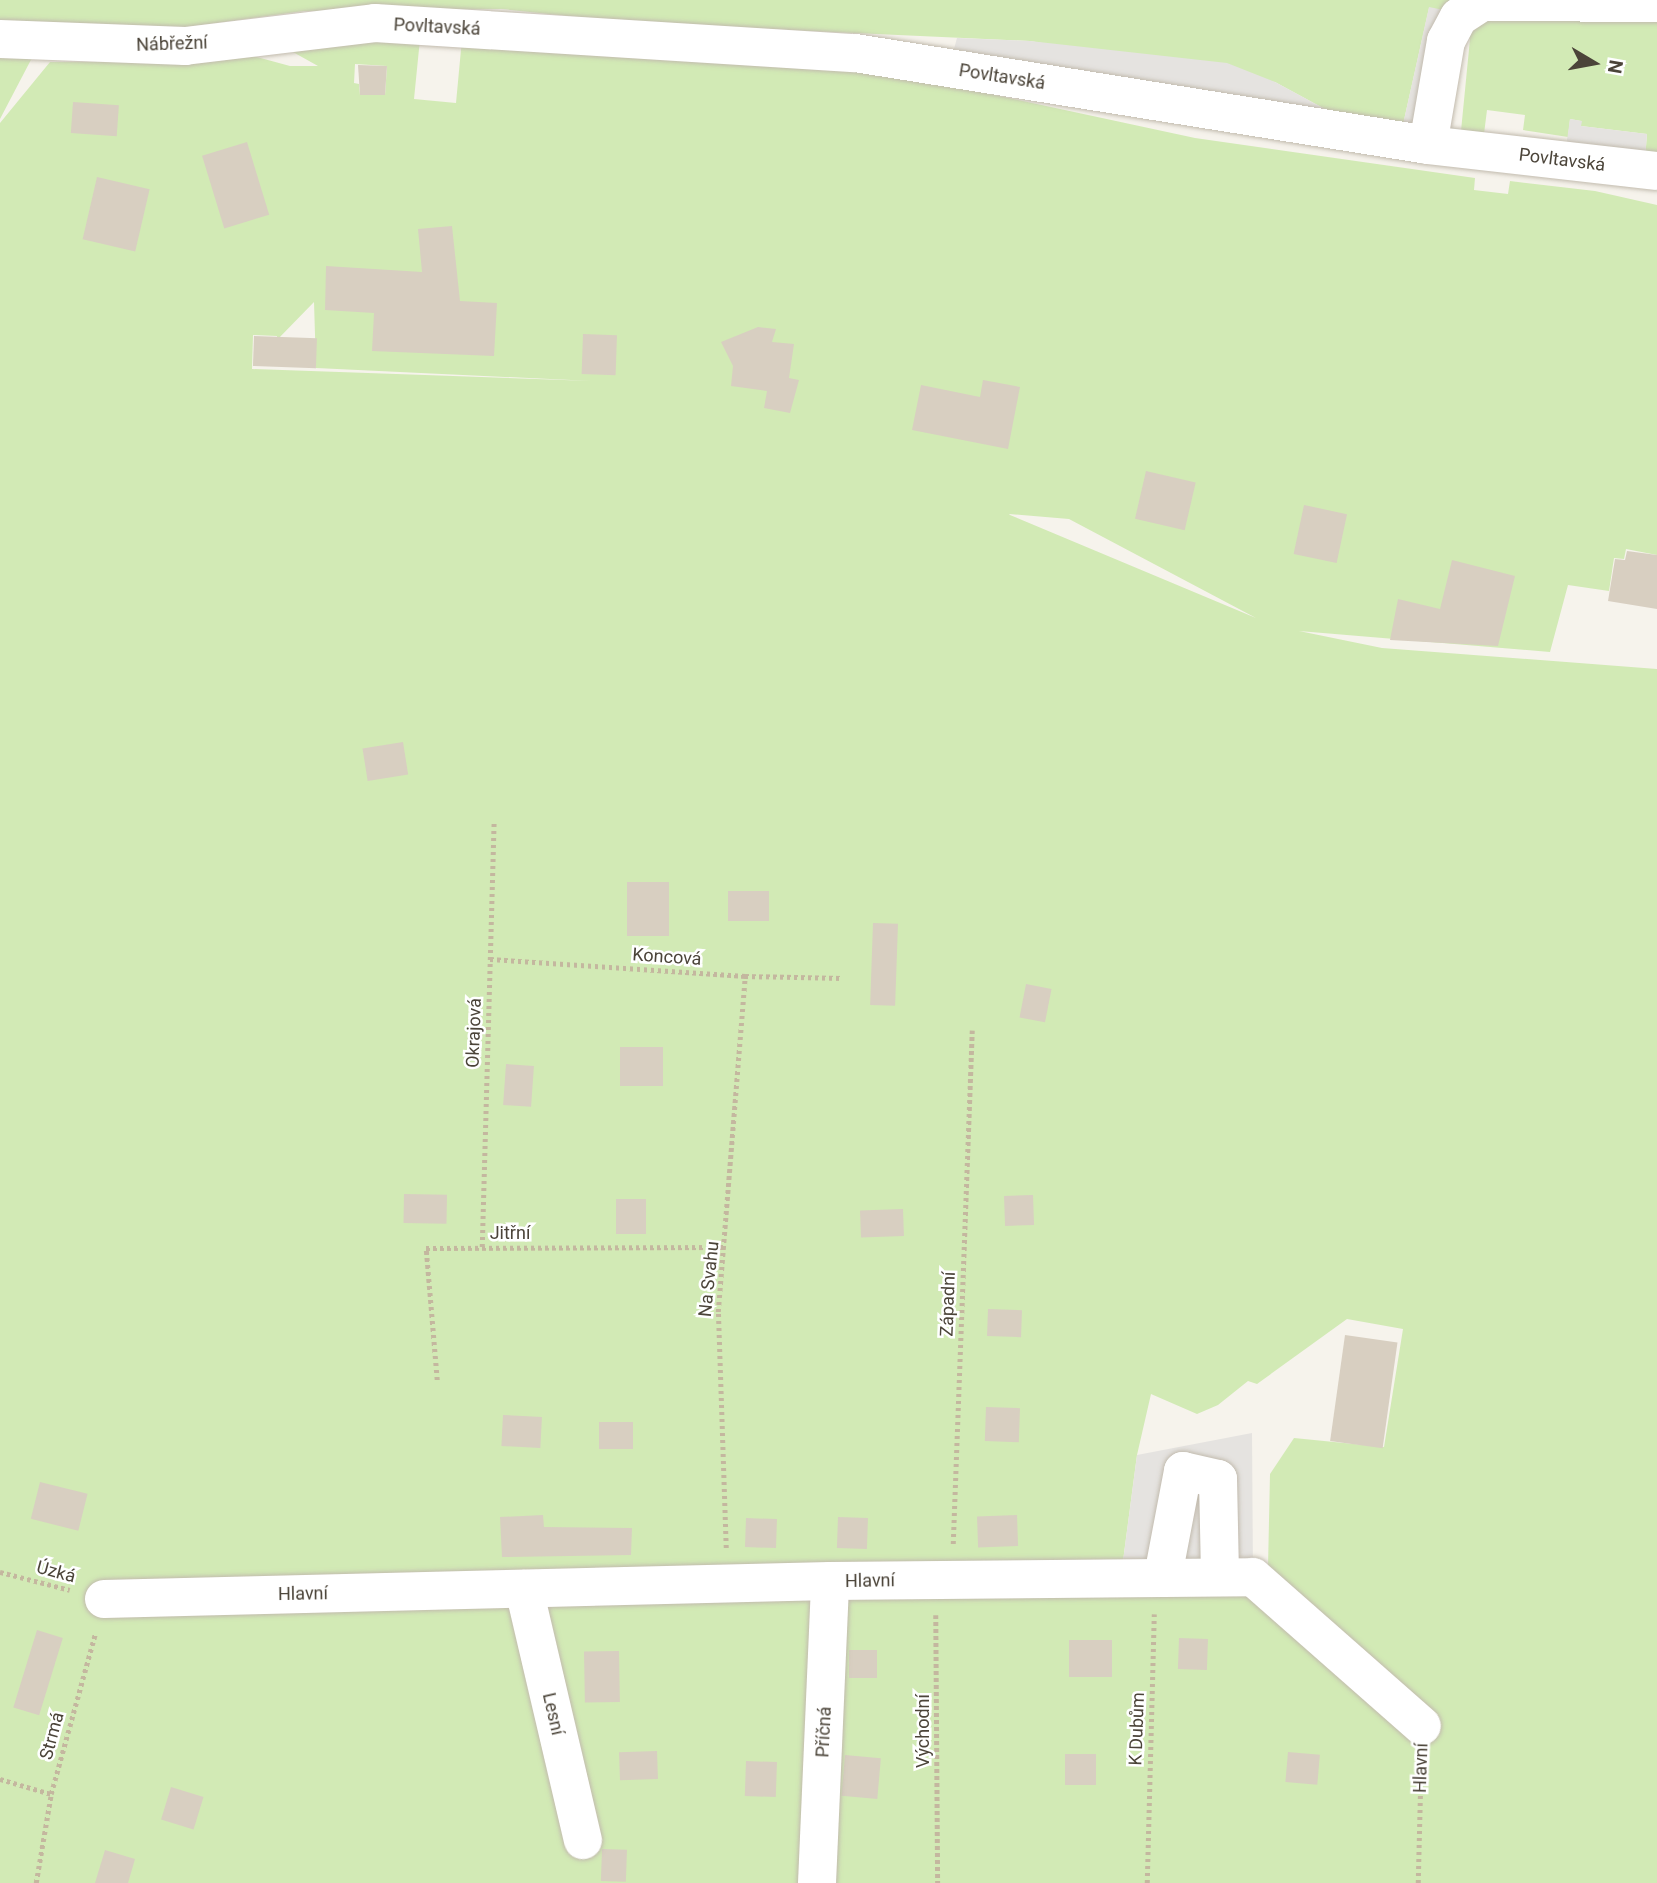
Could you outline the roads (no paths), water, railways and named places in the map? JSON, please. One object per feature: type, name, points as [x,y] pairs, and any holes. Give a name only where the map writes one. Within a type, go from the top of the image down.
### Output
[{"type":"street","points":[[1428,145],[1446,41],[1459,17],[1482,2],[1654,2]]},
{"type":"street","name":"Povltavská","points":[[342,25],[375,23],[855,53],[1428,145],[1657,171]]},
{"type":"street","name":"Nábřežní","points":[[0,39],[186,46],[342,25]]},
{"type":"street","points":[[1159,1576],[1183,1471],[1217,1479],[1220,1576]]},
{"type":"street","name":"Hlavní","points":[[104,1599],[727,1586],[830,1581],[1253,1577],[1422,1726]]},
{"type":"street","name":"Příčná","points":[[817,1883],[830,1581]]},
{"type":"street","name":"Lesní","points":[[524,1589],[583,1840]]}]
